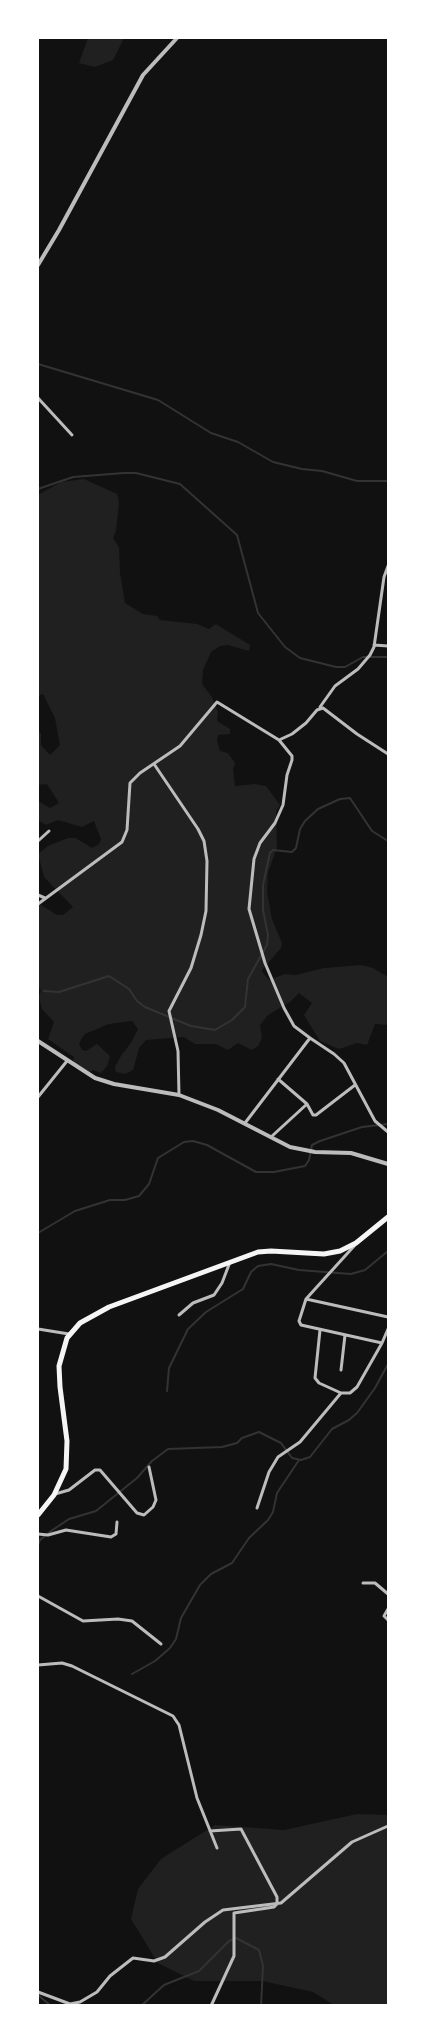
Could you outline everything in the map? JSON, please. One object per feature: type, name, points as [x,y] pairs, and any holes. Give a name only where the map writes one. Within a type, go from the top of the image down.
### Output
[{"type":"main road","points":[[38,1515],[54,1495],[63,1478],[67,1463],[66,1430],[59,1377],[63,1346],[70,1334],[80,1324],[98,1312],[230,1262],[265,1251],[324,1254],[340,1251],[356,1243],[388,1217]]},
{"type":"street","points":[[38,265],[143,75],[177,38]]},
{"type":"street","points":[[38,398],[72,435]]},
{"type":"street","points":[[279,740],[284,739],[306,723],[320,708],[335,686],[358,669],[370,655],[382,607],[383,583],[388,566]]},
{"type":"street","points":[[374,645],[388,646]]},
{"type":"street","points":[[38,904],[122,842],[127,830],[130,783],[140,773],[180,746],[217,702],[279,740],[289,752],[292,760],[287,775],[283,805],[275,824],[260,843],[254,859],[249,909],[265,963],[284,1008],[294,1026],[339,1058],[378,1124],[388,1132]]},
{"type":"street","points":[[320,708],[325,709],[357,734],[388,754]]},
{"type":"street","points":[[154,764],[198,829],[204,841],[207,861],[206,911],[202,935],[191,968],[169,1011],[178,1050],[179,1095]]},
{"type":"street","points":[[38,841],[49,831]]},
{"type":"street","points":[[38,895],[45,898]]},
{"type":"street","points":[[245,1123],[310,1038]]},
{"type":"street","points":[[38,1041],[67,1061],[105,1082],[179,1095],[245,1123],[290,1147],[315,1152],[351,1153],[388,1164]]},
{"type":"street","points":[[38,1097],[67,1061]]},
{"type":"street","points":[[278,1079],[307,1104],[315,1116],[355,1085]]},
{"type":"street","points":[[271,1137],[307,1104]]},
{"type":"street","points":[[356,1243],[306,1299],[299,1320],[300,1325],[382,1343]]},
{"type":"street","points":[[179,1315],[193,1303],[214,1295],[222,1283],[230,1262]]},
{"type":"street","points":[[306,1299],[388,1317]]},
{"type":"street","points":[[38,1329],[70,1334]]},
{"type":"street","points":[[320,1330],[314,1378],[319,1383],[341,1393],[350,1393],[357,1387],[388,1329]]},
{"type":"street","points":[[341,1370],[345,1335]]},
{"type":"street","points":[[257,1508],[273,1463],[312,1430],[341,1393]]},
{"type":"street","points":[[54,1495],[75,1487],[97,1470],[103,1472],[140,1515],[148,1513],[156,1500],[148,1467]]},
{"type":"street","points":[[38,1534],[48,1535],[66,1530],[111,1537],[116,1534],[117,1522]]},
{"type":"street","points":[[363,1583],[375,1583],[388,1594]]},
{"type":"street","points":[[38,1596],[82,1621],[118,1619],[132,1621],[161,1644]]},
{"type":"street","points":[[388,1609],[384,1616],[388,1620]]},
{"type":"street","points":[[38,1665],[62,1663],[72,1666],[173,1716],[179,1725],[197,1798],[217,1848]]},
{"type":"street","points":[[211,2006],[234,1956],[234,1913],[274,1907],[352,1842],[388,1826]]},
{"type":"street","points":[[210,1831],[237,1828],[244,1832],[277,1897],[277,1904]]},
{"type":"street","points":[[38,1992],[70,2004],[80,2002],[97,1992],[110,1976],[132,1958],[154,1961],[165,1957],[224,1910],[277,1904]]},
{"type":"shaded area","points":[[88,38],[124,38],[113,60],[95,67],[79,63]]},
{"type":"shaded area","points":[[84,479],[117,494],[119,502],[116,531],[113,538],[119,547],[120,573],[125,603],[143,614],[157,616],[160,620],[197,624],[209,629],[216,624],[250,645],[249,651],[228,645],[220,646],[211,652],[203,670],[202,684],[212,697],[218,712],[217,721],[230,729],[230,734],[218,735],[217,741],[220,751],[228,753],[235,763],[233,770],[235,786],[255,784],[266,786],[280,805],[276,811],[277,848],[268,872],[267,892],[272,919],[282,943],[281,948],[262,970],[269,980],[285,974],[296,975],[324,968],[361,965],[373,968],[388,977],[388,1025],[375,1024],[367,1045],[357,1043],[339,1049],[320,1041],[304,1015],[312,1003],[299,993],[290,1002],[268,1015],[260,1025],[262,1038],[258,1046],[252,1050],[238,1043],[228,1050],[216,1044],[195,1044],[184,1037],[146,1040],[139,1048],[133,1070],[125,1074],[116,1072],[115,1067],[138,1029],[132,1021],[109,1024],[85,1034],[82,1038],[79,1044],[82,1050],[86,1051],[97,1044],[110,1056],[107,1066],[101,1073],[93,1070],[89,1073],[73,1063],[74,1057],[48,1039],[54,1022],[42,1009],[39,997],[41,990],[38,987],[38,903],[57,915],[63,915],[73,907],[44,877],[38,854],[48,846],[68,838],[76,838],[92,848],[99,844],[101,839],[94,821],[82,827],[58,820],[46,825],[38,820],[38,801],[50,808],[59,803],[47,784],[38,785],[38,729],[41,734],[41,745],[50,755],[60,745],[55,718],[43,694],[38,696],[38,495],[61,482]]},
{"type":"shaded area","points":[[357,1814],[388,1815],[388,2005],[334,2005],[313,1992],[262,1981],[194,1981],[158,1963],[131,1919],[138,1889],[161,1859],[215,1825],[284,1830]]},
{"type":"waterway","points":[[38,364],[158,400],[211,433],[238,442],[273,462],[302,469],[322,471],[357,481],[388,481]]},
{"type":"waterway","points":[[38,489],[73,477],[124,473],[136,473],[180,484],[237,535],[258,613],[285,647],[300,658],[336,667],[345,667],[363,657],[388,657]]},
{"type":"waterway","points":[[44,991],[59,992],[109,976],[129,989],[137,1001],[145,1007],[191,1026],[215,1030],[232,1020],[245,1007],[248,979],[267,945],[268,935],[263,910],[263,885],[270,853],[273,850],[292,852],[296,848],[300,829],[305,821],[318,809],[340,799],[350,798],[372,831],[388,841]]},
{"type":"waterway","points":[[38,1233],[75,1211],[110,1200],[125,1200],[139,1196],[149,1184],[158,1158],[184,1142],[193,1141],[207,1145],[256,1172],[274,1172],[305,1166],[309,1160],[312,1145],[320,1141],[362,1127],[388,1124]]},
{"type":"waterway","points":[[167,1391],[169,1368],[188,1329],[206,1312],[243,1289],[251,1272],[258,1266],[271,1264],[299,1270],[351,1274],[365,1270],[388,1251]]},
{"type":"waterway","points":[[38,1545],[40,1540],[69,1519],[96,1511],[137,1478],[152,1461],[168,1449],[222,1447],[237,1443],[242,1438],[259,1432],[281,1443],[292,1458],[301,1460],[310,1457],[332,1429],[349,1420],[357,1413],[375,1388],[388,1364]]},
{"type":"waterway","points":[[132,1674],[155,1661],[170,1648],[176,1639],[181,1618],[200,1585],[211,1574],[232,1563],[249,1538],[268,1520],[273,1512],[277,1493],[299,1460]]},
{"type":"waterway","points":[[141,2006],[164,1985],[199,1971],[229,1941],[236,1938],[259,1950],[263,1966],[261,2006]]},
{"type":"waterway","points":[[38,1995],[51,2006]]}]
